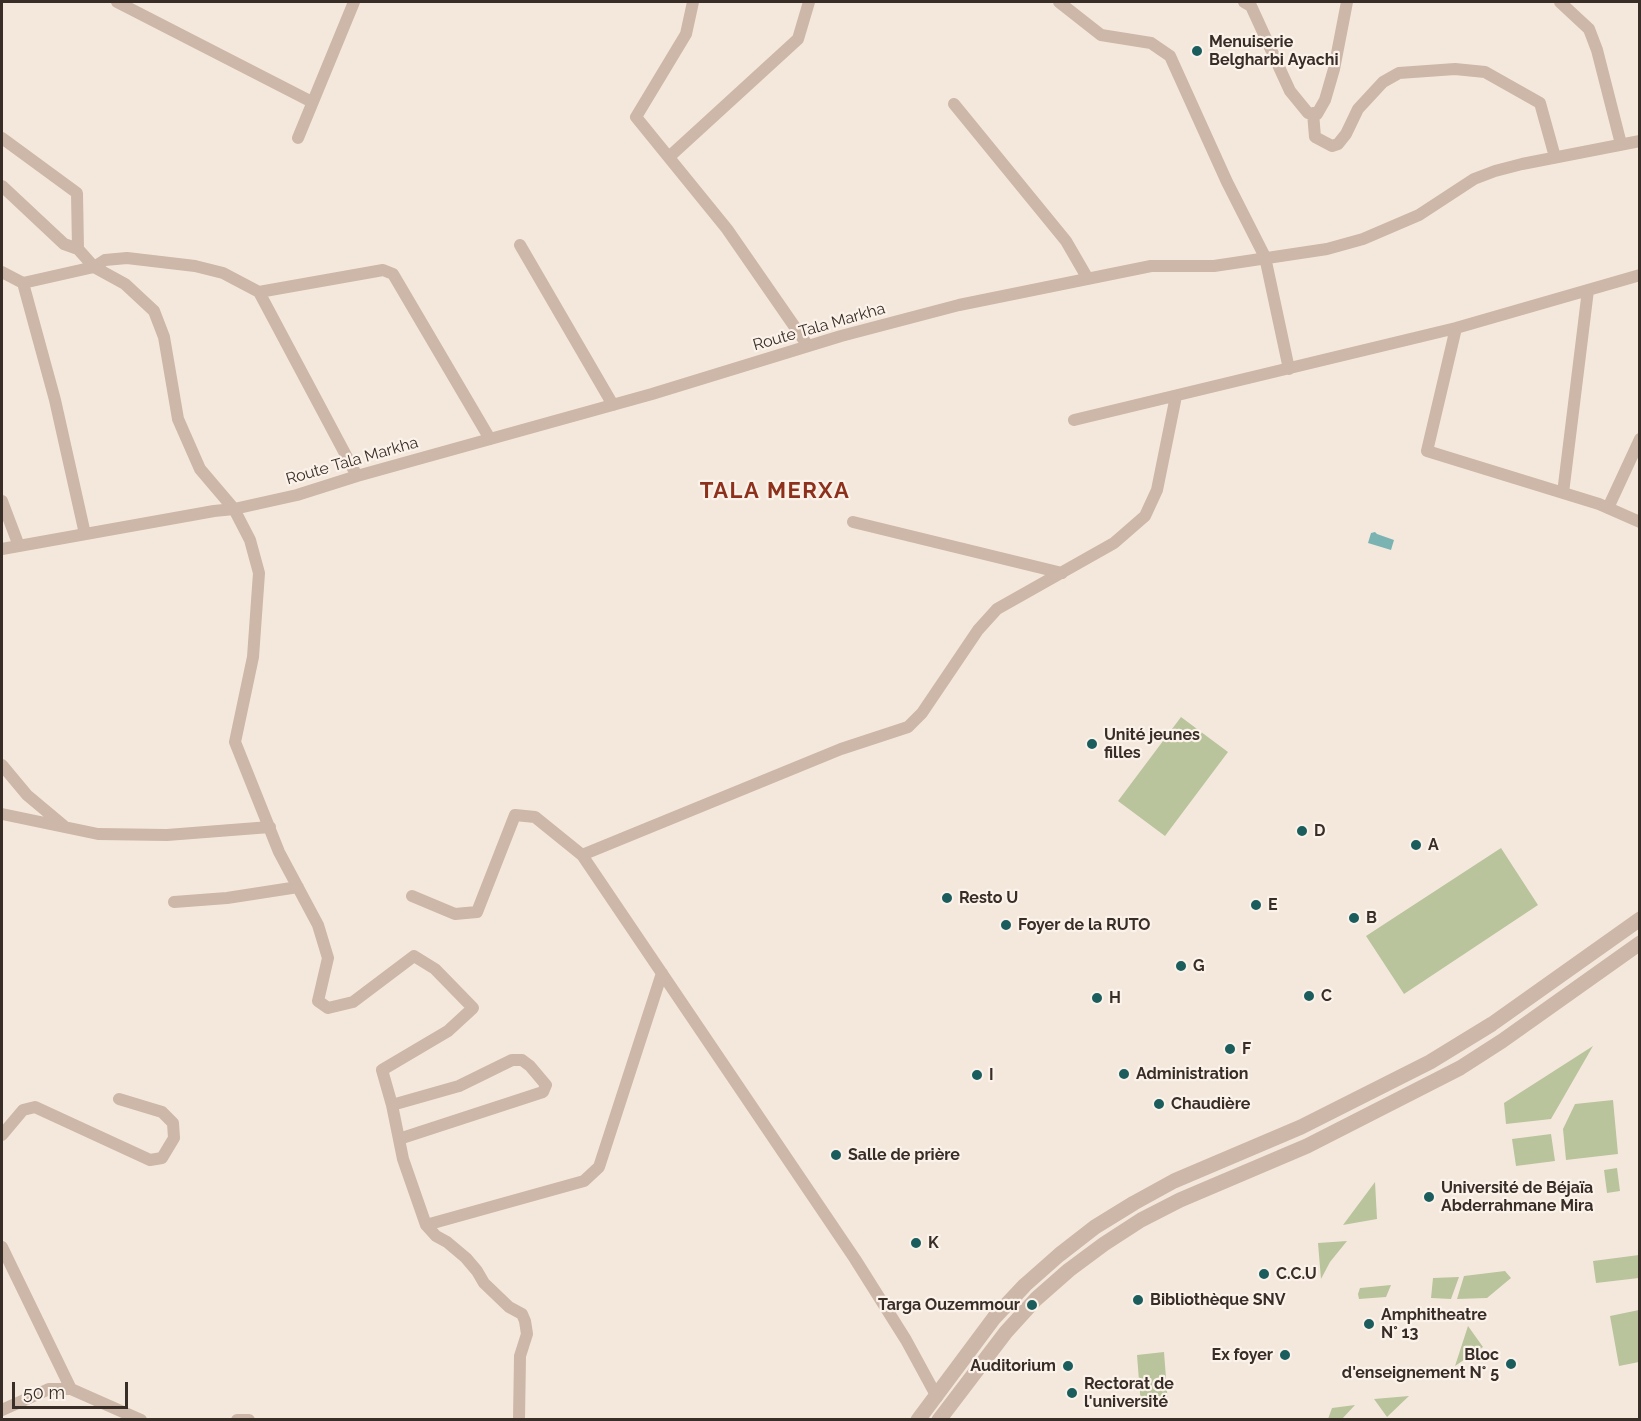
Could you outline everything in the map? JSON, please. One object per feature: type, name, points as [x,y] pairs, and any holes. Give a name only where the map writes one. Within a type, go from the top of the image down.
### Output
[{"type":"street","points":[[117,2],[312,102]]},
{"type":"street","points":[[298,138],[352,2]]},
{"type":"street","points":[[693,2],[686,34],[636,117],[727,229],[808,346]]},
{"type":"street","points":[[669,158],[798,39],[809,2]]},
{"type":"street","points":[[1059,2],[1101,35],[1151,43],[1170,56],[1227,182],[1265,257],[1290,369]]},
{"type":"street","points":[[1244,2],[1251,6],[1290,91],[1308,113],[1317,114],[1325,100],[1334,69],[1347,2]]},
{"type":"street","points":[[1560,2],[1589,29],[1598,50],[1621,144]]},
{"type":"street","points":[[1313,113],[1315,137],[1332,146],[1338,144],[1346,134],[1358,109],[1383,82],[1399,73],[1455,69],[1485,72],[1540,103],[1555,157]]},
{"type":"street","points":[[954,104],[1066,241],[1088,279]]},
{"type":"street","points":[[2,138],[77,193],[78,249]]},
{"type":"street","name":"Route Tala Markha","points":[[2,549],[234,509],[297,495],[357,476],[614,405],[808,346],[959,305],[1151,266],[1214,266],[1327,249],[1363,239],[1419,215],[1474,179],[1495,171],[1640,141]]},
{"type":"street","points":[[2,186],[64,244],[78,249],[94,267],[125,284],[154,311],[164,338],[178,419],[200,469],[234,509],[250,540],[259,573],[253,657],[235,742],[279,852],[318,925],[328,958],[318,1002],[328,1008],[353,1002],[414,956],[435,969],[472,1008],[448,1031],[382,1070],[406,1170],[426,1225],[436,1236],[466,1258],[496,1296],[522,1314],[527,1335],[520,1356],[519,1419]]},
{"type":"street","points":[[520,245],[614,405]]},
{"type":"street","points":[[2,272],[23,283],[94,267],[105,260],[128,258],[195,266],[223,273],[260,292],[357,476]]},
{"type":"street","points":[[260,292],[382,270],[393,274],[490,440]]},
{"type":"street","points":[[1074,420],[1456,328],[1640,275]]},
{"type":"street","points":[[23,283],[55,400],[85,534]]},
{"type":"street","points":[[1563,493],[1588,290]]},
{"type":"street","points":[[1456,328],[1427,451],[1563,493],[1608,508],[1640,522]]},
{"type":"street","points":[[582,855],[841,749],[908,727],[922,713],[978,630],[997,609],[1114,543],[1145,516],[1157,490],[1176,396]]},
{"type":"street","points":[[1608,508],[1640,439]]},
{"type":"street","points":[[2,501],[18,546]]},
{"type":"street","points":[[853,522],[1062,573]]},
{"type":"street","points":[[2,765],[27,795],[65,827]]},
{"type":"street","points":[[2,813],[98,834],[167,835],[270,827]]},
{"type":"street","points":[[412,896],[455,914],[477,912],[515,815],[535,817],[582,855],[855,1259],[906,1340],[937,1397]]},
{"type":"street","points":[[174,902],[227,898],[298,887]]},
{"type":"street","points":[[918,1419],[937,1397],[994,1318],[1025,1285],[1095,1227],[1174,1181],[1301,1127],[1430,1062],[1492,1024],[1640,919]]},
{"type":"street","points":[[939,1419],[1006,1332],[1036,1299],[1104,1244],[1141,1220],[1180,1200],[1307,1146],[1438,1080],[1502,1041],[1640,943]]},
{"type":"street","points":[[426,1225],[584,1180],[599,1167],[662,973]]},
{"type":"street","points":[[392,1105],[459,1086],[512,1060],[522,1060],[546,1085],[543,1092],[399,1139]]},
{"type":"street","points":[[2,1135],[23,1110],[35,1107],[150,1160],[162,1158],[174,1138],[172,1123],[162,1112],[119,1099]]},
{"type":"street","points":[[2,1247],[71,1389]]},
{"type":"street","points":[[994,1318],[1006,1332]]},
{"type":"street","points":[[2,1410],[49,1389],[71,1389],[141,1419]]},
{"type":"street","points":[[237,1419],[249,1419]]},
{"type":"green space","points":[[1181,717],[1228,752],[1165,836],[1118,801]]},
{"type":"green space","points":[[1501,848],[1538,905],[1404,994],[1366,936]]},
{"type":"green space","points":[[1593,1046],[1551,1119],[1506,1124],[1504,1103]]},
{"type":"green space","points":[[1613,1100],[1618,1154],[1566,1160],[1563,1129],[1575,1104]]},
{"type":"green space","points":[[1551,1134],[1555,1161],[1516,1166],[1512,1139]]},
{"type":"green space","points":[[1617,1168],[1620,1191],[1607,1193],[1604,1170]]},
{"type":"green space","points":[[1375,1182],[1377,1219],[1343,1225]]},
{"type":"green space","points":[[1347,1241],[1330,1262],[1321,1279],[1318,1243]]},
{"type":"green space","points":[[1639,1255],[1639,1278],[1596,1283],[1593,1261]]},
{"type":"green space","points":[[1505,1271],[1511,1278],[1487,1298],[1457,1299],[1464,1276]]},
{"type":"green space","points":[[1459,1277],[1451,1299],[1431,1298],[1433,1278]]},
{"type":"green space","points":[[1391,1285],[1386,1297],[1359,1299],[1360,1288]]},
{"type":"green space","points":[[1639,1310],[1639,1362],[1619,1366],[1610,1316]]},
{"type":"green space","points":[[1468,1326],[1483,1347],[1455,1366]]},
{"type":"green space","points":[[1164,1352],[1168,1404],[1141,1406],[1137,1355]]},
{"type":"green space","points":[[1409,1396],[1387,1417],[1374,1399]]},
{"type":"green space","points":[[1355,1405],[1342,1419],[1328,1419],[1332,1408]]},
{"type":"water","points":[[1375,532],[1394,540],[1391,550],[1368,543],[1371,533]]},
{"type":"place","name":"Menuiserie Belgharbi Ayachi","points":[[1197,51]]},
{"type":"place","name":"Unité jeunes filles","points":[[1092,744]]},
{"type":"place","name":"D","points":[[1302,831]]},
{"type":"place","name":"A","points":[[1416,845]]},
{"type":"place","name":"Resto U","points":[[947,898]]},
{"type":"place","name":"E","points":[[1256,905]]},
{"type":"place","name":"B","points":[[1354,918]]},
{"type":"place","name":"Foyer de la RUTO","points":[[1006,925]]},
{"type":"place","name":"G","points":[[1181,966]]},
{"type":"place","name":"C","points":[[1309,996]]},
{"type":"place","name":"H","points":[[1097,998]]},
{"type":"place","name":"F","points":[[1230,1049]]},
{"type":"place","name":"Administration","points":[[1124,1074]]},
{"type":"place","name":"I","points":[[977,1075]]},
{"type":"place","name":"Chaudière","points":[[1159,1104]]},
{"type":"place","name":"Salle de prière","points":[[836,1155]]},
{"type":"place","name":"Université de Béjaïa Abderrahmane Mira","points":[[1429,1197]]},
{"type":"place","name":"K","points":[[916,1243]]},
{"type":"place","name":"C.C.U","points":[[1264,1274]]},
{"type":"place","name":"Bibliothèque SNV","points":[[1138,1300]]},
{"type":"place","name":"Targa Ouzemmour","points":[[1032,1305]]},
{"type":"place","name":"Amphitheatre N° 13","points":[[1369,1324]]},
{"type":"place","name":"Ex foyer","points":[[1285,1355]]},
{"type":"place","name":"Bloc d'enseignement N° 5","points":[[1511,1364]]},
{"type":"place","name":"Auditorium","points":[[1068,1366]]},
{"type":"place","name":"Rectorat de l'université","points":[[1072,1393]]},
{"type":"district","name":"TALA MERXA","points":[[775,491]]}]
